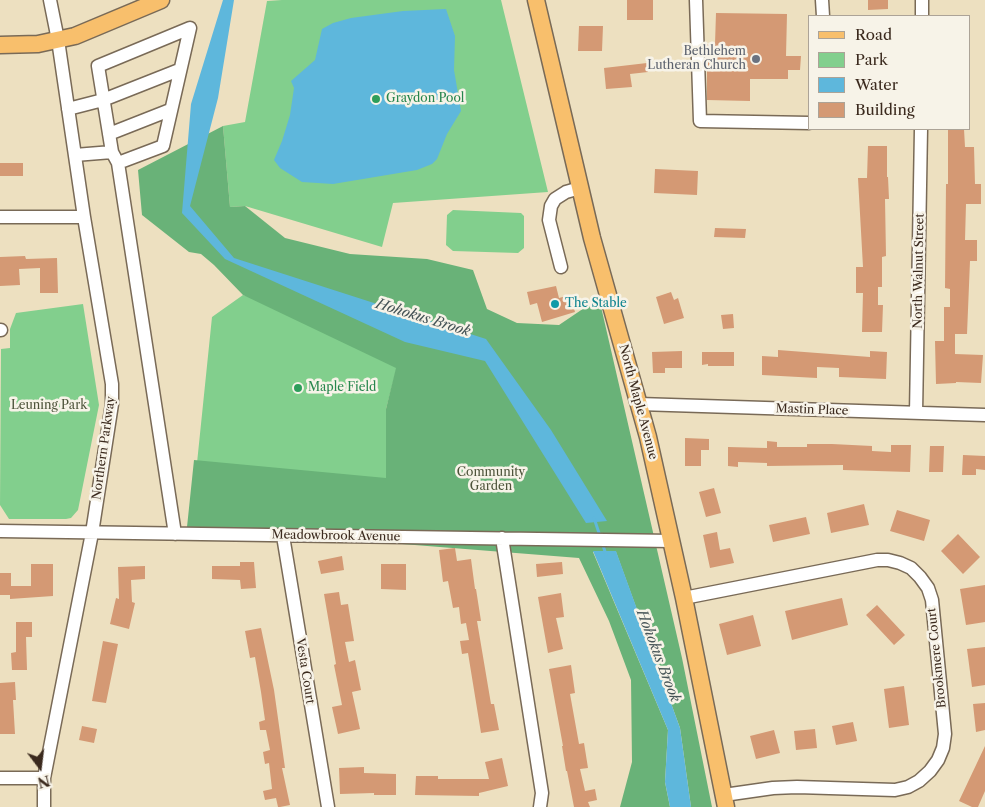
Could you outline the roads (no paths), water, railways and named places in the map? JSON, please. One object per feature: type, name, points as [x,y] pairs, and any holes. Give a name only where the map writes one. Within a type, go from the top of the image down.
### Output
[{"type":"main road","points":[[0,45],[38,44],[75,36],[161,0]]},
{"type":"main road","name":"North Maple Avenue","points":[[536,0],[592,238],[648,437],[672,541],[725,801]]},
{"type":"street","name":"Northern Parkway","points":[[44,807],[44,778],[92,533],[112,404],[112,384],[84,216],[58,40],[50,0]]},
{"type":"street","points":[[696,0],[700,121],[808,123]]},
{"type":"street","points":[[822,0],[822,15]]},
{"type":"street","points":[[922,0],[922,15]]},
{"type":"street","points":[[76,155],[114,158],[163,146],[190,28],[98,66],[114,158],[175,534]]},
{"type":"street","points":[[68,109],[103,100],[179,70]]},
{"type":"street","points":[[109,134],[170,110]]},
{"type":"street","name":"North Walnut Street","points":[[916,413],[921,130]]},
{"type":"street","points":[[561,267],[549,220],[551,206],[555,199],[566,192],[580,188]]},
{"type":"street","points":[[0,217],[84,216]]},
{"type":"street","name":"Mastin Place","points":[[639,404],[985,415]]},
{"type":"street","name":"Meadowbrook Avenue","points":[[0,531],[672,541]]},
{"type":"street","name":"Vesta Court","points":[[283,536],[328,807]]},
{"type":"street","points":[[502,538],[542,794],[540,807]]},
{"type":"street","name":"Brookmere Court","points":[[684,598],[877,560],[888,560],[911,568],[928,588],[932,600],[945,734],[940,754],[930,771],[919,781],[908,787],[895,790],[789,787],[760,789],[725,801]]},
{"type":"street","points":[[0,778],[44,778]]},
{"type":"water","name":"Hohokus Brook","points":[[223,0],[234,0],[218,98],[190,206],[234,258],[486,339],[551,430],[607,521],[586,523],[485,361],[405,342],[225,259],[182,213],[191,104]]},
{"type":"water","name":"Graydon Pool","points":[[446,9],[455,36],[454,70],[461,111],[447,134],[437,159],[432,164],[417,170],[333,184],[302,182],[280,168],[274,160],[290,115],[294,88],[291,81],[315,60],[322,29],[333,23],[351,18],[403,11]]},
{"type":"water","name":"Hohokus Brook","points":[[593,551],[616,551],[680,728],[691,807],[670,807],[665,782],[668,730]]},
{"type":"waterway","name":"Hohokus Brook","points":[[594,518],[600,536]]},
{"type":"waterway","name":"Hohokus Brook","points":[[602,542],[606,555]]},
{"type":"place","name":"Bethlehem Lutheran Church","points":[[756,59]]},
{"type":"place","name":"Graydon Pool","points":[[376,99]]},
{"type":"place","name":"The Stable","points":[[555,304]]},
{"type":"place","name":"Maple Field","points":[[298,388]]},
{"type":"park label","name":"Leuning Park","points":[[49,406]]},
{"type":"park label","name":"Community Garden","points":[[491,480]]}]
